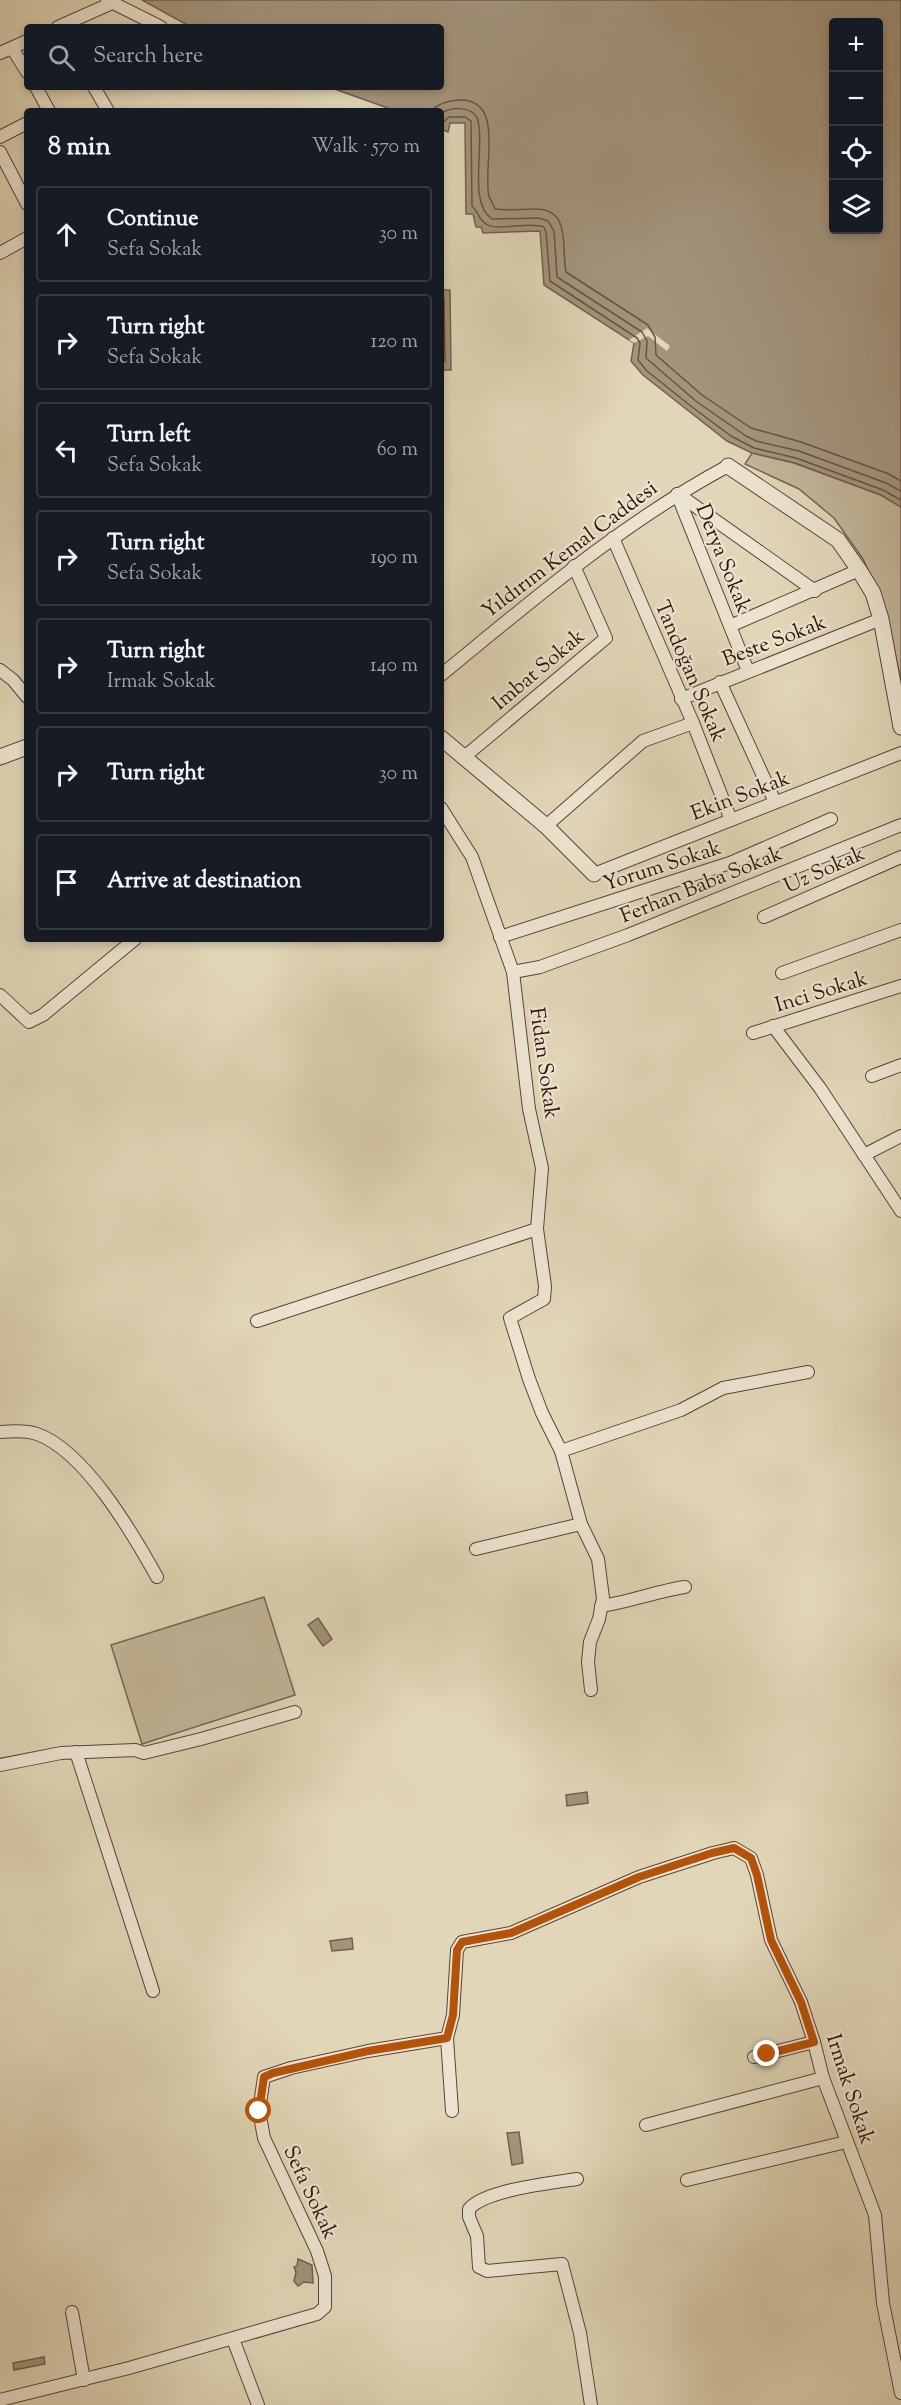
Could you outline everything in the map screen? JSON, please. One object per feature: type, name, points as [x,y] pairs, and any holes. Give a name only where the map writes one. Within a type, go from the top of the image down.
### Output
[{"type":"street","points":[[64,24],[110,1],[155,24]]},
{"type":"street","points":[[24,42],[6,50],[24,69]]},
{"type":"street","points":[[40,90],[48,108]]},
{"type":"street","points":[[96,90],[106,108]]},
{"type":"street","points":[[0,137],[24,125]]},
{"type":"street","points":[[0,152],[24,198]]},
{"type":"street","points":[[0,253],[24,240]]},
{"type":"street","points":[[728,466],[838,540],[859,570],[873,593],[881,619],[901,726]]},
{"type":"street","name":"Yıldırım Kemal Caddesi","points":[[444,673],[574,566],[677,494],[728,466]]},
{"type":"street","points":[[677,494],[815,591]]},
{"type":"street","name":"Derya Sokak","points":[[677,494],[748,671]]},
{"type":"street","name":"Tandoğan Sokak","points":[[613,538],[693,723],[730,820]]},
{"type":"street","name":"Imbat Sokak","points":[[463,758],[606,638],[574,566]]},
{"type":"street","points":[[730,626],[859,570]]},
{"type":"street","name":"Beste Sokak","points":[[681,699],[881,619]]},
{"type":"street","points":[[0,670],[13,680],[24,693]]},
{"type":"street","points":[[720,682],[775,802]]},
{"type":"street","points":[[546,826],[643,741],[693,723]]},
{"type":"street","points":[[444,741],[546,826],[594,874]]},
{"type":"street","points":[[0,757],[24,748]]},
{"type":"street","name":"Ekin Sokak","points":[[594,874],[901,753]]},
{"type":"street","name":"Fidan Sokak","points":[[444,813],[472,857],[513,972],[529,1109],[542,1168],[537,1229],[545,1286],[544,1299],[510,1318],[528,1379],[561,1451]]},
{"type":"street","name":"Yorum Sokak","points":[[500,937],[730,863],[831,819]]},
{"type":"street","name":"Ferhan Baba Sokak","points":[[513,972],[540,967],[628,935],[901,825]]},
{"type":"street","name":"Uz Sokak","points":[[764,917],[901,857]]},
{"type":"street","points":[[782,973],[901,930]]},
{"type":"street","points":[[0,995],[29,1022],[43,1015],[131,942]]},
{"type":"street","name":"Inci Sokak","points":[[753,1033],[901,986]]},
{"type":"street","points":[[773,1026],[820,1088],[901,1211]]},
{"type":"street","points":[[872,1076],[901,1065]]},
{"type":"street","points":[[864,1155],[901,1136]]},
{"type":"street","points":[[257,1321],[537,1229]]},
{"type":"street","points":[[591,1690],[588,1662],[590,1642],[601,1606],[602,1577],[598,1559],[580,1524],[561,1451],[681,1410],[723,1388],[808,1372]]},
{"type":"street","points":[[0,1432],[35,1433],[51,1441],[86,1472],[106,1496],[137,1541],[157,1577]]},
{"type":"street","points":[[476,1549],[580,1524]]},
{"type":"street","points":[[601,1606],[620,1604],[665,1590],[685,1587]]},
{"type":"street","points":[[0,1765],[62,1753],[135,1750],[144,1753],[295,1712]]},
{"type":"street","points":[[76,1752],[153,1991]]},
{"type":"street","name":"Irmak Sokak","points":[[447,2038],[453,2015],[457,1950],[462,1942],[511,1933],[639,1877],[712,1853],[734,1848],[751,1858],[757,1875],[771,1940],[801,2002],[823,2078],[875,2215],[883,2303],[899,2366],[901,2393]]},
{"type":"street","points":[[447,2038],[452,2111]]},
{"type":"street","name":"Sefa Sokak","points":[[0,2400],[84,2380],[317,2314],[325,2307],[325,2276],[304,2220],[264,2138],[259,2111],[264,2077],[291,2068],[368,2051],[447,2038]]},
{"type":"street","points":[[754,2057],[814,2042]]},
{"type":"street","points":[[646,2125],[823,2078]]},
{"type":"street","points":[[687,2180],[846,2142]]},
{"type":"street","points":[[577,2179],[513,2190],[474,2202],[469,2209],[469,2217],[477,2236],[479,2267],[487,2271],[561,2264],[580,2333],[591,2405]]},
{"type":"street","points":[[72,2312],[84,2380]]},
{"type":"street","points":[[233,2338],[258,2405]]},
{"type":"shaded area","points":[[752,453],[794,463],[881,495],[901,507],[901,680],[884,605],[863,559],[834,518],[799,489],[745,464]]},
{"type":"shaded area","points":[[264,1597],[295,1695],[142,1744],[111,1645]]},
{"type":"water","points":[[142,0],[901,0],[901,507],[881,495],[795,463],[752,453],[727,441],[643,375],[631,361],[634,343],[544,285],[540,231],[483,233],[481,227],[476,227],[473,214],[466,214],[465,123],[450,123],[448,132],[444,130],[444,108],[388,108],[337,90],[444,90],[444,24],[186,24]]},
{"type":"water","points":[[444,290],[450,290],[451,370],[444,370]]},
{"type":"water","points":[[318,1618],[332,1639],[323,1646],[308,1625]]},
{"type":"water","points":[[587,1792],[588,1803],[567,1806],[566,1795]]},
{"type":"water","points":[[352,1938],[353,1949],[332,1951],[330,1941]]},
{"type":"water","points":[[519,2132],[523,2163],[512,2165],[507,2133]]},
{"type":"water","points":[[298,2259],[312,2265],[313,2283],[304,2282],[298,2286],[294,2281],[296,2272],[294,2267],[297,2266]]},
{"type":"water","points":[[44,2357],[45,2364],[14,2370],[13,2363]]},
{"type":"pier","points":[[647,328],[670,346],[667,351],[648,336],[634,343],[629,340]]},
{"type":"route","points":[[259,2111],[264,2077],[273,2073],[368,2051],[447,2038],[453,2015],[457,1950],[462,1942],[511,1933],[639,1877],[734,1848],[751,1858],[757,1875],[771,1940],[801,2002],[814,2042],[767,2054]]}]
